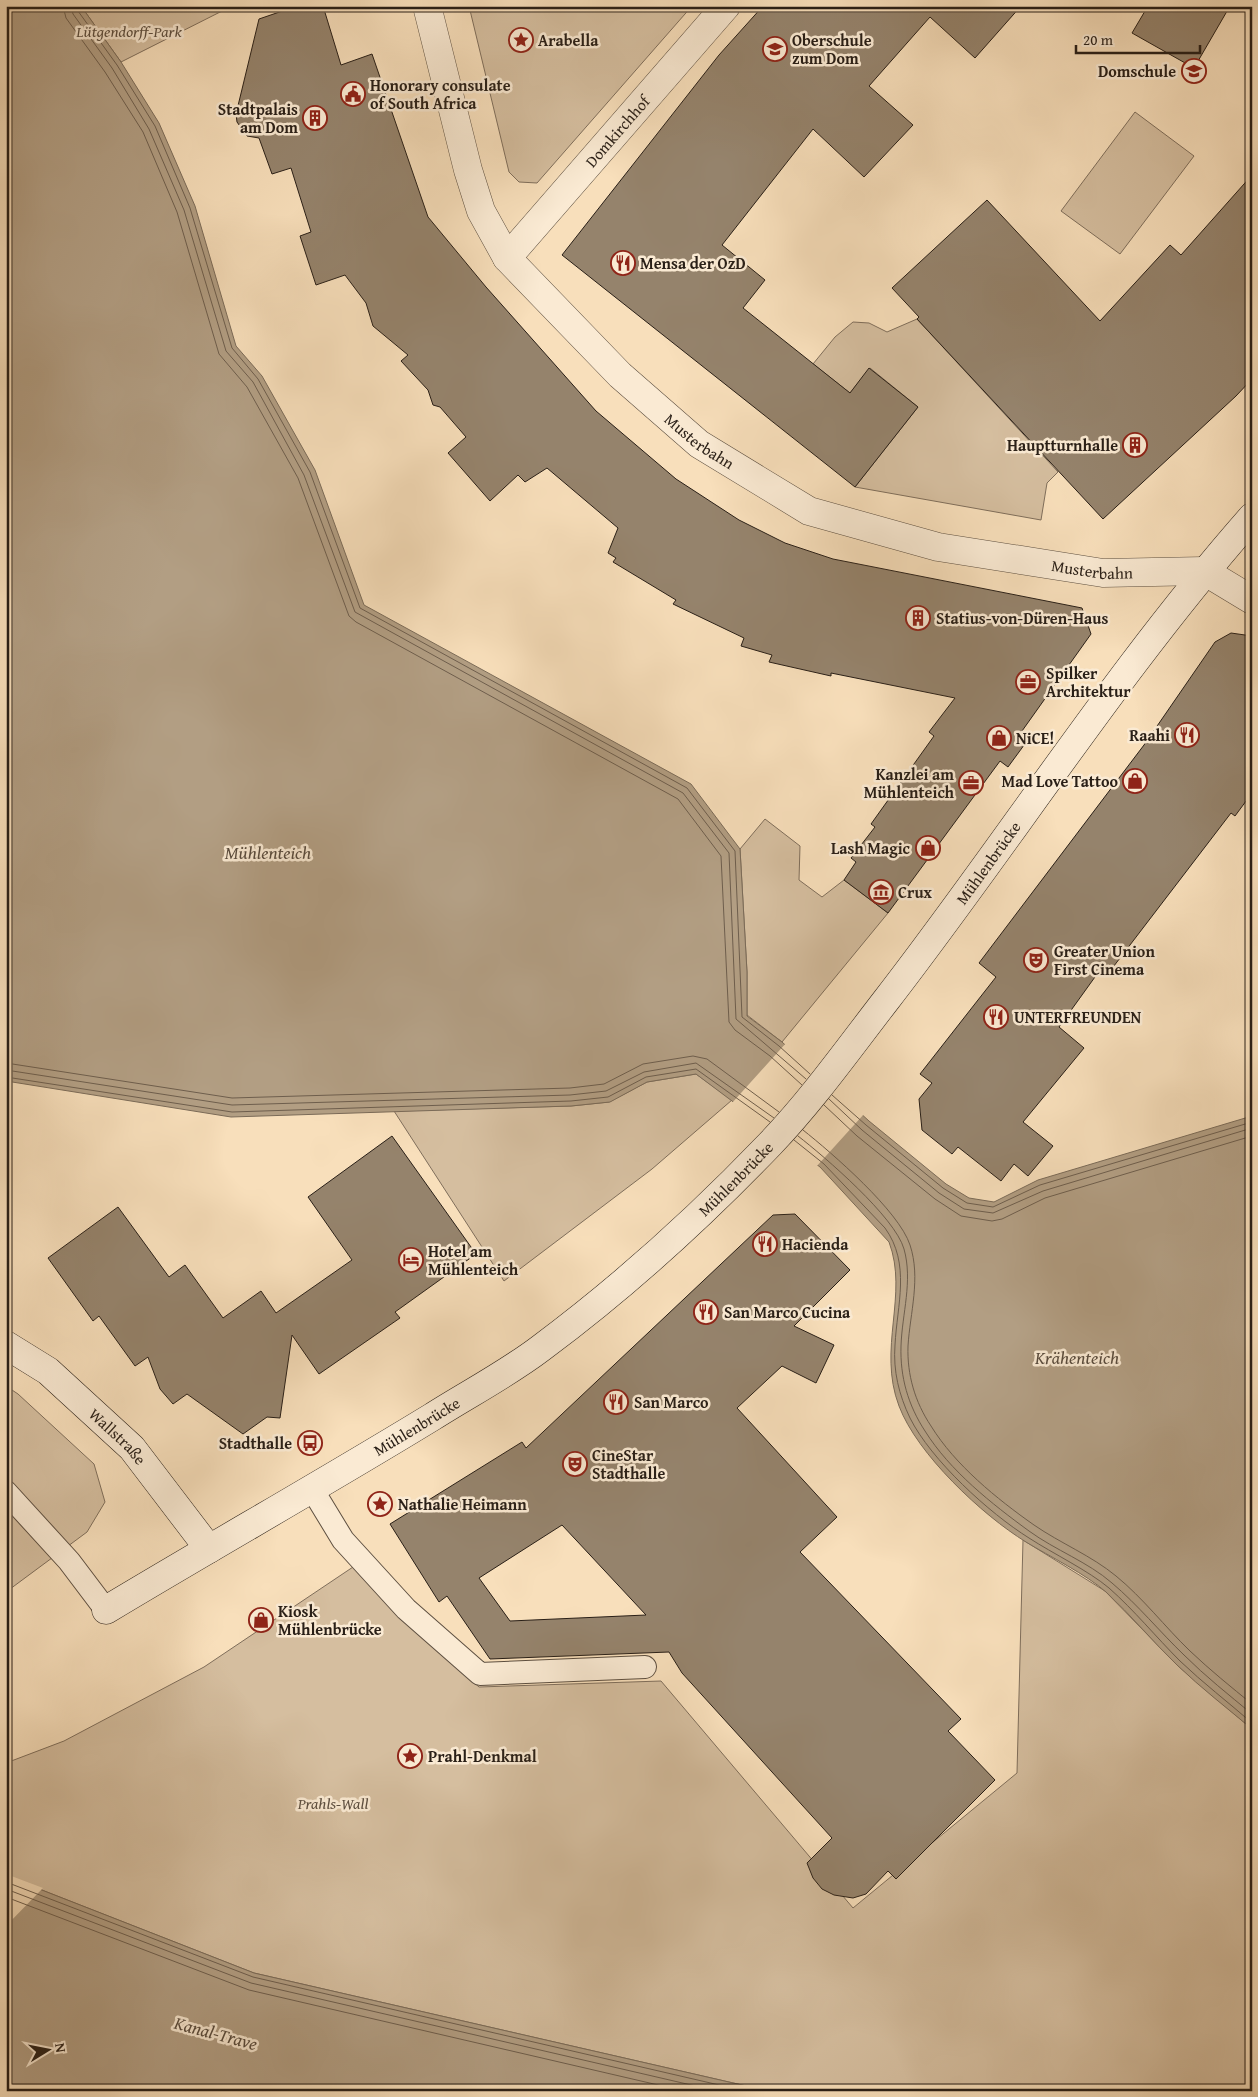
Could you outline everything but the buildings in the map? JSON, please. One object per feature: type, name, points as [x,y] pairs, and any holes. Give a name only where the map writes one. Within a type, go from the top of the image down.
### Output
[{"type":"street","name":"Musterbahn","points":[[427,6],[468,170],[481,211],[507,258],[620,375],[699,444],[809,511],[938,547],[1103,573],[1204,571]]},
{"type":"street","name":"Domkirchhof","points":[[507,258],[726,6]]},
{"type":"street","name":"Mühlenbrücke","points":[[106,1610],[312,1489],[539,1350],[636,1271],[716,1199],[774,1140],[833,1069],[931,941],[1128,671],[1204,571],[1252,517]]},
{"type":"street","points":[[1204,571],[1252,600]]},
{"type":"street","name":"Wallstraße","points":[[6,1345],[48,1371],[132,1448],[209,1548]]},
{"type":"lane","points":[[312,1489],[343,1540],[406,1609],[480,1674],[646,1667]]},
{"type":"lane","points":[[6,1492],[69,1561],[106,1610]]},
{"type":"green space","name":"Lütgendorff-Park","points":[[81,6],[232,6],[121,62]]},
{"type":"green space","points":[[469,6],[692,6],[537,183],[519,182],[509,172]]},
{"type":"green space","points":[[1135,112],[1194,156],[1120,254],[1061,211]]},
{"type":"green space","points":[[917,319],[1058,472],[1047,483],[1041,520],[855,487],[918,407],[870,368],[850,393],[813,364],[835,337],[853,322],[869,323],[887,332]]},
{"type":"green space","points":[[765,819],[800,846],[799,880],[822,897],[844,880],[888,913],[782,1042],[747,1015],[747,972],[740,849]]},
{"type":"green space","points":[[696,1074],[732,1100],[652,1169],[504,1281],[394,1111],[571,1106],[609,1102],[647,1082]]},
{"type":"green space","points":[[6,1386],[18,1394],[94,1464],[105,1502],[87,1532],[6,1592]]},
{"type":"green space","name":"Prahls-Wall","points":[[1023,1540],[1105,1591],[1178,1666],[1252,1729],[1252,2091],[768,2091],[254,1973],[6,1876],[6,1763],[64,1741],[204,1667],[353,1567],[400,1617],[479,1687],[661,1681],[853,1908],[1017,1773]]},
{"type":"water","name":"Mühlenteich","points":[[6,6],[81,6],[121,62],[159,123],[195,206],[236,346],[262,376],[315,470],[364,605],[691,784],[740,849],[747,972],[747,1016],[782,1042],[869,1121],[946,1184],[969,1198],[994,1202],[1038,1180],[1252,1116],[1252,1729],[1177,1665],[1106,1592],[1078,1572],[1026,1542],[990,1516],[971,1500],[935,1463],[908,1425],[899,1406],[893,1384],[891,1343],[896,1282],[889,1242],[820,1167],[696,1074],[647,1082],[610,1102],[571,1106],[231,1117],[6,1081]]},
{"type":"water","name":"Kanal-Trave","points":[[6,1876],[254,1973],[768,2091],[6,2091]]},
{"type":"pier","points":[[787,1042],[864,1114],[816,1167],[732,1103]]},
{"type":"pier","points":[[6,1874],[43,1888],[6,1926]]},
{"type":"place","name":"Arabella","points":[[521,40]]},
{"type":"place","name":"Oberschule zum Dom","points":[[775,49]]},
{"type":"place","name":"Domschule","points":[[1194,71]]},
{"type":"place","name":"Honorary consulate of South Africa","points":[[353,94]]},
{"type":"place","name":"Stadtpalais am Dom","points":[[315,118]]},
{"type":"place","name":"Mensa der OzD","points":[[623,263]]},
{"type":"place","name":"Hauptturnhalle","points":[[1135,445]]},
{"type":"place","name":"Statius-von-Düren-Haus","points":[[918,618]]},
{"type":"place","name":"Spilker Architektur","points":[[1028,682]]},
{"type":"place","name":"Raahi","points":[[1187,735]]},
{"type":"place","name":"NiCE!","points":[[999,738]]},
{"type":"place","name":"Mad Love Tattoo","points":[[1135,781]]},
{"type":"place","name":"Kanzlei am Mühlenteich","points":[[971,783]]},
{"type":"place","name":"Lash Magic","points":[[928,848]]},
{"type":"place","name":"Crux","points":[[881,892]]},
{"type":"place","name":"Greater Union First Cinema","points":[[1036,960]]},
{"type":"place","name":"UNTERFREUNDEN","points":[[996,1017]]},
{"type":"place","name":"Hacienda","points":[[765,1244]]},
{"type":"place","name":"Hotel am Mühlenteich","points":[[411,1260]]},
{"type":"place","name":"San Marco Cucina","points":[[706,1312]]},
{"type":"place","name":"San Marco","points":[[616,1402]]},
{"type":"place","name":"Stadthalle","points":[[310,1443]]},
{"type":"place","name":"CineStar Stadthalle","points":[[575,1464]]},
{"type":"place","name":"Nathalie Heimann","points":[[380,1504]]},
{"type":"place","name":"Kiosk Mühlenbrücke","points":[[261,1620]]},
{"type":"place","name":"Prahl-Denkmal","points":[[410,1756]]},
{"type":"water label","name":"Krähenteich","points":[[1077,1357]]}]
